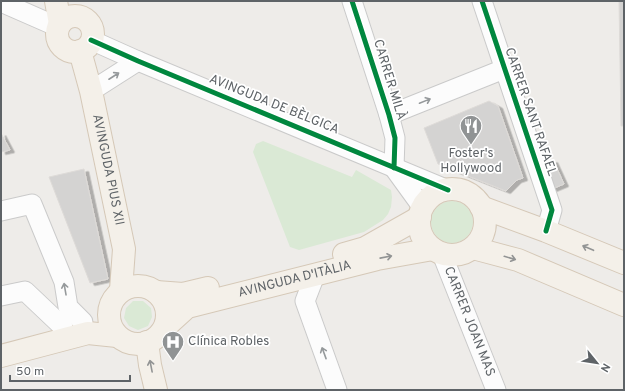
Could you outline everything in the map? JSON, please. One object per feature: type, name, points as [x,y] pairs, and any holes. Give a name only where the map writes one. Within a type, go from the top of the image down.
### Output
[{"type":"main road","points":[[56,1],[59,26],[57,35],[61,46],[71,52],[86,45]]},
{"type":"main road","points":[[59,26],[64,19],[76,16],[78,9]]},
{"type":"main road","name":"AVINGUDA PIUS XII","points":[[78,9],[92,30],[92,36],[86,45],[91,91],[124,249],[150,289]]},
{"type":"main road","points":[[448,190],[458,190],[467,193],[475,199],[481,207],[485,218],[484,229],[480,239],[473,248],[463,253],[453,255],[438,251],[426,242],[422,235],[420,226],[421,212],[429,199],[438,193],[448,190]]},
{"type":"main road","points":[[481,207],[546,231],[624,263]]},
{"type":"main road","name":"AVINGUDA D'ITÀLIA","points":[[150,289],[183,294],[365,248],[421,212]]},
{"type":"main road","points":[[473,248],[518,260],[624,305]]},
{"type":"main road","name":"AVINGUDA PIUS XII","points":[[116,297],[124,249]]},
{"type":"main road","name":"AVINGUDA D'ITÀLIA","points":[[165,327],[188,307],[377,259],[438,251]]},
{"type":"main road","points":[[1,344],[73,324],[116,297],[128,287],[136,285],[150,289],[163,299],[167,308],[167,317],[165,327],[160,334],[153,340],[134,344],[117,336],[109,321],[109,312],[116,297]]},
{"type":"main road","points":[[1,356],[88,333],[117,336]]},
{"type":"main road","points":[[147,342],[150,365],[156,390]]},
{"type":"street","name":"CARRER MILÀ","points":[[352,1],[395,138],[394,168]]},
{"type":"street","name":"CARRER SANT RAFAEL","points":[[482,1],[552,210],[546,231]]},
{"type":"street","points":[[1,2],[59,26]]},
{"type":"street","name":"AVINGUDA DE BÈLGICA","points":[[86,45],[138,61],[448,190]]},
{"type":"street","points":[[91,91],[138,61]]},
{"type":"street","name":"CARRER SANT RAFAEL","points":[[389,115],[504,69]]},
{"type":"street","points":[[394,168],[421,212]]},
{"type":"street","points":[[1,211],[32,204],[64,282],[68,307],[73,324]]},
{"type":"street","name":"CARRER JOAN MAS","points":[[438,251],[496,390]]},
{"type":"street","points":[[315,275],[305,300],[337,390]]},
{"type":"street","points":[[1,296],[25,291],[73,324]]},
{"type":"green space","points":[[263,141],[352,177],[356,170],[391,190],[391,207],[388,214],[383,220],[364,232],[299,250],[290,247],[253,152],[256,144]]},
{"type":"green space","points":[[452,201],[467,207],[473,222],[467,237],[452,243],[437,237],[431,222],[437,207]]},
{"type":"green space","points":[[133,301],[143,301],[151,308],[152,317],[148,326],[138,330],[129,326],[124,318],[126,308]]},
{"type":"building","points":[[619,1],[624,1],[624,126],[621,126]]},
{"type":"building","name":"Foster's Hollywood","points":[[489,101],[498,106],[523,178],[517,180],[506,191],[438,164],[424,128]]},
{"type":"building","points":[[1,133],[10,150],[1,152]]},
{"type":"building","points":[[553,160],[564,184],[552,189],[541,165]]},
{"type":"building","points":[[84,169],[108,279],[90,283],[49,177]]},
{"type":"cycle path","points":[[352,1],[395,138],[394,168]]},
{"type":"cycle path","points":[[482,1],[552,210],[546,231]]},
{"type":"cycle path","points":[[91,40],[448,190]]},
{"type":"place","name":"Foster's Hollywood","points":[[471,146]]},
{"type":"place","name":"Clínica Robles","points":[[173,362]]}]
